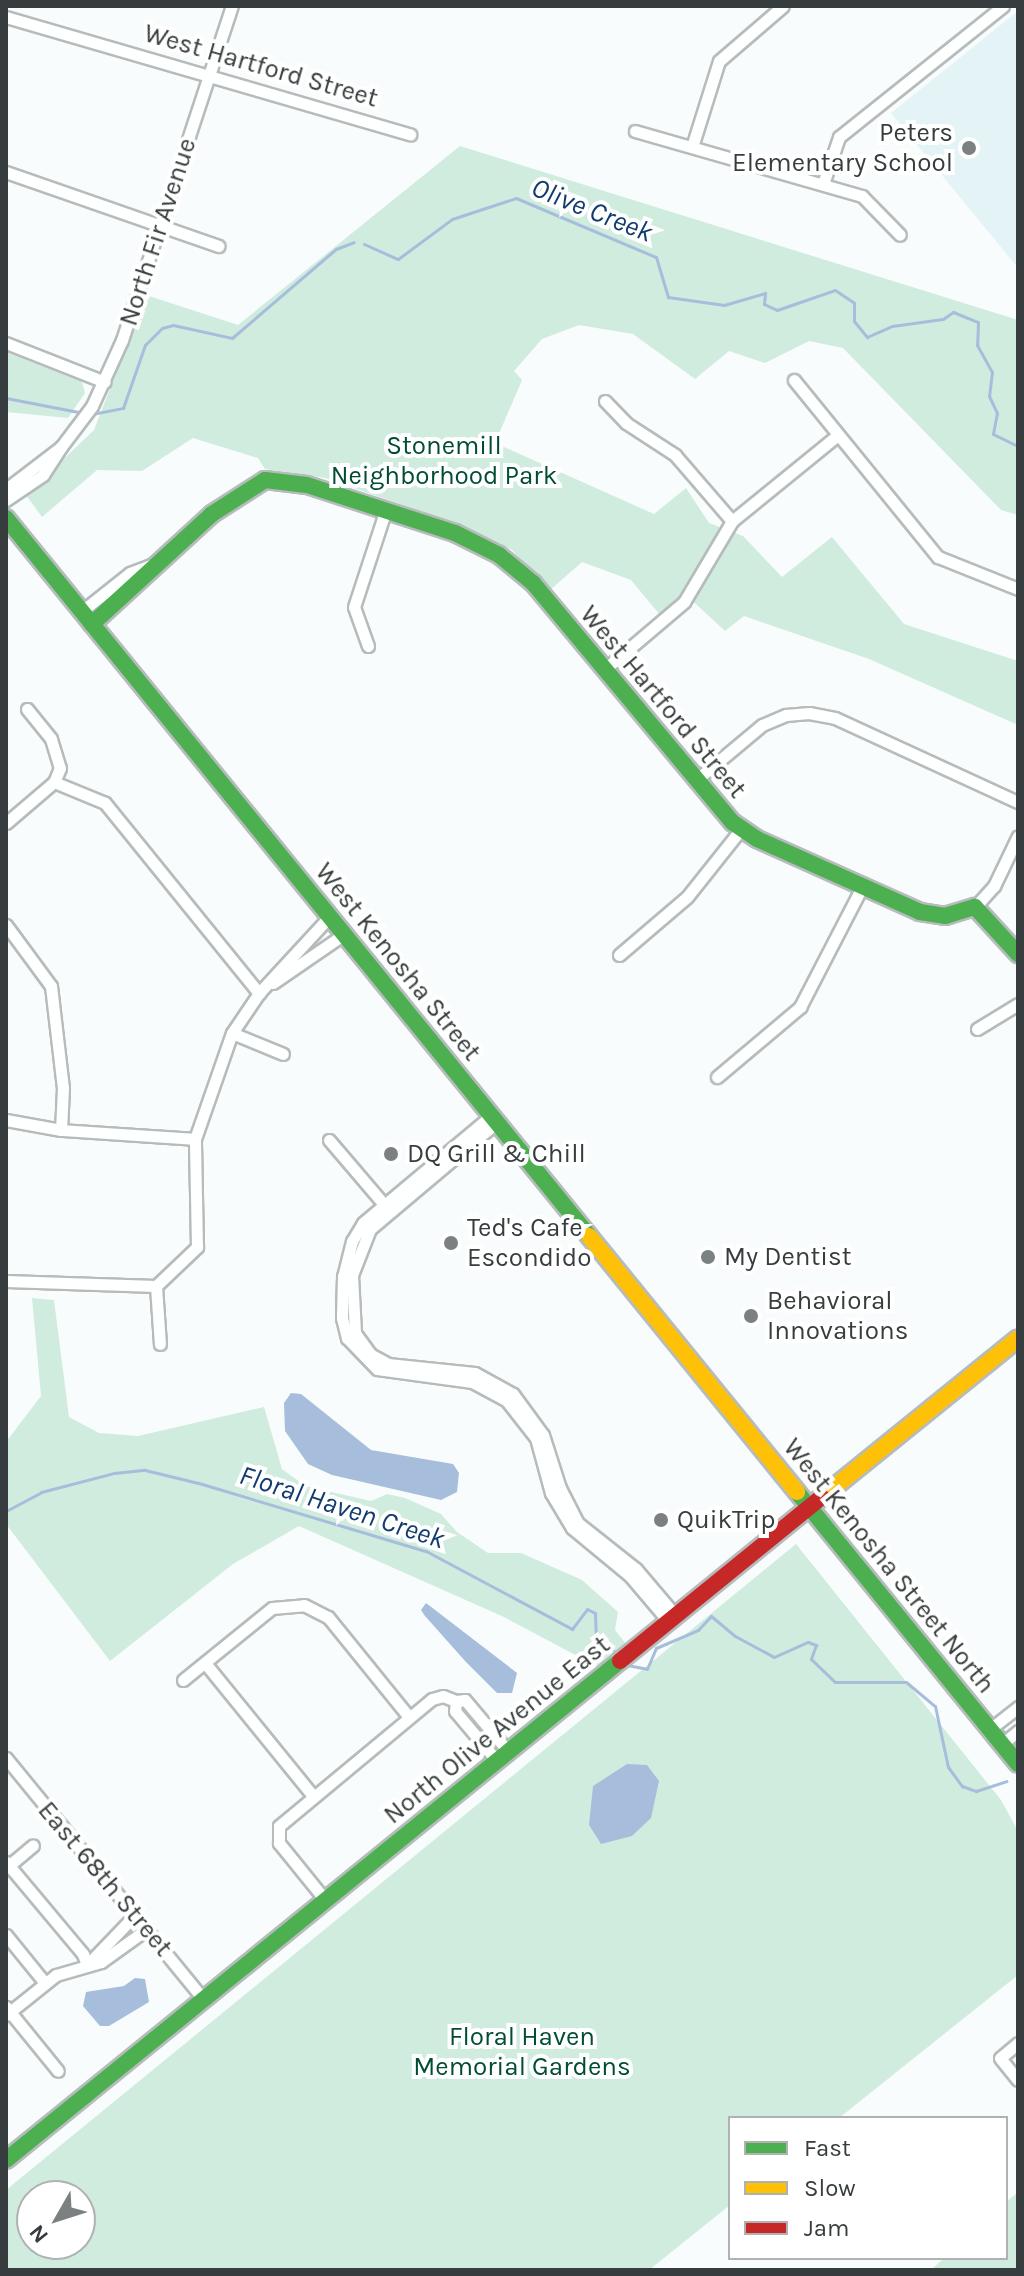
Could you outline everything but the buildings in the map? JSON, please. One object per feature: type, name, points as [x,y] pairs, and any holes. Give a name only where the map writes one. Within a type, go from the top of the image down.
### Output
[{"type":"street","name":"North Fir Avenue","points":[[6,500],[43,475],[92,406],[105,382],[232,6]]},
{"type":"street","points":[[692,147],[719,61],[783,6]]},
{"type":"street","points":[[823,184],[839,137],[1003,6]]},
{"type":"street","name":"West Hartford Street","points":[[6,17],[410,134]]},
{"type":"street","points":[[635,131],[823,184],[873,202],[900,235]]},
{"type":"street","points":[[6,172],[159,228],[218,246]]},
{"type":"street","points":[[6,343],[105,382]]},
{"type":"street","points":[[794,380],[938,557],[1018,589]]},
{"type":"street","points":[[605,401],[626,423],[675,455],[732,521]]},
{"type":"street","points":[[605,669],[684,602],[732,521],[838,435]]},
{"type":"street","name":"North Fir Avenue","points":[[6,489],[61,447]]},
{"type":"street","name":"West Hartford Street","points":[[87,618],[139,584],[152,565],[232,498],[265,480],[307,485],[455,533],[499,555],[533,583],[695,781],[741,829],[862,887],[929,915],[975,907]]},
{"type":"street","points":[[368,646],[354,607],[385,512]]},
{"type":"street","name":"West Kenosha Street","points":[[6,518],[753,1437]]},
{"type":"street","points":[[6,823],[54,782],[60,768],[51,739],[27,709]]},
{"type":"street","points":[[695,781],[762,725],[786,715],[809,713],[835,718],[1018,802]]},
{"type":"street","points":[[54,782],[105,803],[259,993]]},
{"type":"street","points":[[619,955],[687,897],[741,829]]},
{"type":"street","points":[[1018,836],[994,886],[975,907],[1018,954]]},
{"type":"street","points":[[717,1077],[800,1007],[862,887]]},
{"type":"street","points":[[6,1281],[156,1286],[197,1247],[195,1139],[232,1033],[259,993],[330,916]]},
{"type":"street","points":[[6,925],[51,986],[63,1088],[61,1130]]},
{"type":"street","points":[[259,993],[344,934]]},
{"type":"street","points":[[977,1029],[1018,1004]]},
{"type":"street","points":[[232,1033],[283,1054]]},
{"type":"street","points":[[494,1119],[387,1207],[352,1241],[343,1276],[342,1318],[360,1349],[377,1369],[472,1382],[507,1401],[536,1438],[551,1493],[572,1528],[641,1586],[672,1618]]},
{"type":"street","points":[[6,1120],[61,1130],[195,1139]]},
{"type":"street","points":[[329,1140],[387,1207]]},
{"type":"street","points":[[156,1286],[160,1344]]},
{"type":"street","name":"North Olive Avenue East","points":[[6,2160],[1018,1338]]},
{"type":"street","name":"West Kenosha Street North","points":[[753,1437],[1018,1764]]},
{"type":"street","points":[[183,1680],[272,1608],[304,1605],[328,1617],[409,1717]]},
{"type":"street","points":[[205,1663],[313,1796]]},
{"type":"street","points":[[326,1901],[276,1833],[313,1796],[438,1696],[465,1700],[480,1717],[502,1756]]},
{"type":"street","points":[[456,1701],[455,1711],[468,1727],[502,1756]]},
{"type":"street","points":[[990,1729],[1018,1707]]},
{"type":"street","points":[[468,1727],[480,1717]]},
{"type":"street","points":[[1002,1744],[1018,1731]]},
{"type":"street","name":"East 68th Street","points":[[6,1758],[204,2000]]},
{"type":"street","points":[[33,1845],[7,1865],[83,1954],[87,1965]]},
{"type":"street","points":[[87,1965],[135,1915]]},
{"type":"street","points":[[58,2071],[7,2011],[45,1983],[101,1962],[147,1929]]},
{"type":"street","points":[[6,1935],[45,1983]]},
{"type":"street","points":[[1018,2043],[1000,2058],[1018,2080]]},
{"type":"shaded area","name":"Peters Elementary School","points":[[1018,11],[1018,268],[891,113]]},
{"type":"green space","name":"Stonemill Neighborhood Park","points":[[460,146],[1018,320],[1018,515],[1001,510],[843,348],[809,341],[765,363],[729,351],[695,379],[633,334],[579,325],[542,339],[514,371],[522,380],[495,443],[654,514],[686,488],[709,523],[743,536],[782,577],[832,537],[904,624],[1018,661],[1018,725],[869,659],[744,616],[725,631],[684,593],[660,615],[631,580],[582,562],[549,591],[512,550],[466,527],[325,478],[265,469],[258,458],[193,438],[142,471],[97,470],[42,517],[26,495],[94,430],[146,295],[238,325]]},
{"type":"green space","points":[[6,352],[82,382],[85,393],[68,418],[6,412]]},
{"type":"green space","points":[[32,1298],[54,1300],[69,1417],[99,1433],[138,1436],[264,1407],[282,1469],[305,1486],[371,1501],[387,1494],[405,1498],[441,1514],[457,1532],[488,1553],[521,1553],[582,1580],[618,1612],[615,1630],[626,1644],[598,1667],[504,1617],[299,1526],[233,1564],[110,1661],[6,1524],[6,1442],[41,1396]]},
{"type":"green space","name":"Floral Haven Memorial Gardens","points":[[796,1544],[1001,1800],[1018,1831],[1018,1975],[842,2116],[728,2116],[728,2207],[649,2270],[6,2270],[6,2190],[16,2182],[16,2260],[96,2260],[96,2180],[18,2180]]},
{"type":"green space","points":[[1018,2192],[1018,2270],[931,2270],[942,2260],[1008,2260],[1008,2200]]},
{"type":"water","points":[[291,1393],[301,1394],[371,1450],[453,1464],[459,1473],[457,1492],[441,1500],[332,1475],[308,1464],[285,1431],[284,1403]]},
{"type":"water","points":[[426,1603],[517,1673],[512,1693],[497,1693],[466,1662],[425,1616],[421,1610]]},
{"type":"water","points":[[627,1764],[647,1765],[659,1781],[651,1818],[632,1836],[601,1844],[589,1825],[593,1786]]},
{"type":"water","points":[[135,1978],[145,1979],[149,2002],[109,2026],[100,2026],[83,2006],[86,1992],[124,1986]]},
{"type":"waterway","name":"Olive Creek","points":[[364,244],[398,259],[452,219],[516,198],[656,257],[668,297],[724,305],[765,293],[764,304],[777,310],[835,290],[854,303],[854,321],[867,337],[892,326],[943,319],[953,312],[978,322],[977,345],[992,372],[989,396],[997,413],[993,434],[1018,446]]},
{"type":"waterway","name":"Olive Creek","points":[[92,414],[123,408],[145,345],[162,328],[173,325],[232,338],[336,249],[354,242]]},
{"type":"waterway","name":"Olive Creek","points":[[6,398],[84,413]]},
{"type":"waterway","name":"Floral Haven Creek","points":[[6,1511],[41,1492],[114,1473],[145,1470],[426,1551],[572,1629],[587,1609],[595,1613],[596,1639],[618,1654]]},
{"type":"waterway","name":"Floral Haven Creek","points":[[627,1665],[647,1669],[656,1648],[698,1630],[711,1616],[735,1636],[774,1657],[808,1642],[816,1645],[811,1659],[835,1682],[906,1682],[935,1706],[948,1767],[962,1786],[976,1791],[1006,1781]]},
{"type":"traffic: fast","points":[[92,624],[212,514],[265,480],[307,485],[455,533],[499,555],[533,583],[732,822],[757,839],[920,912],[945,916],[975,907],[1018,954]]},
{"type":"traffic: fast","points":[[6,518],[589,1236]]},
{"type":"traffic: fast","points":[[797,1492],[1018,1764]]},
{"type":"traffic: fast","points":[[6,2160],[620,1661]]},
{"type":"traffic: slow","points":[[589,1236],[797,1492]]},
{"type":"traffic: slow","points":[[822,1497],[1018,1338]]},
{"type":"traffic: jam","points":[[620,1661],[822,1497]]},
{"type":"place","name":"Peters Elementary School","points":[[969,148]]},
{"type":"place","name":"DQ Grill & Chill","points":[[391,1154]]},
{"type":"place","name":"Ted's Cafe Escondido","points":[[451,1243]]},
{"type":"place","name":"My Dentist","points":[[708,1257]]},
{"type":"place","name":"Behavioral Innovations","points":[[751,1316]]},
{"type":"place","name":"QuikTrip","points":[[661,1520]]}]
